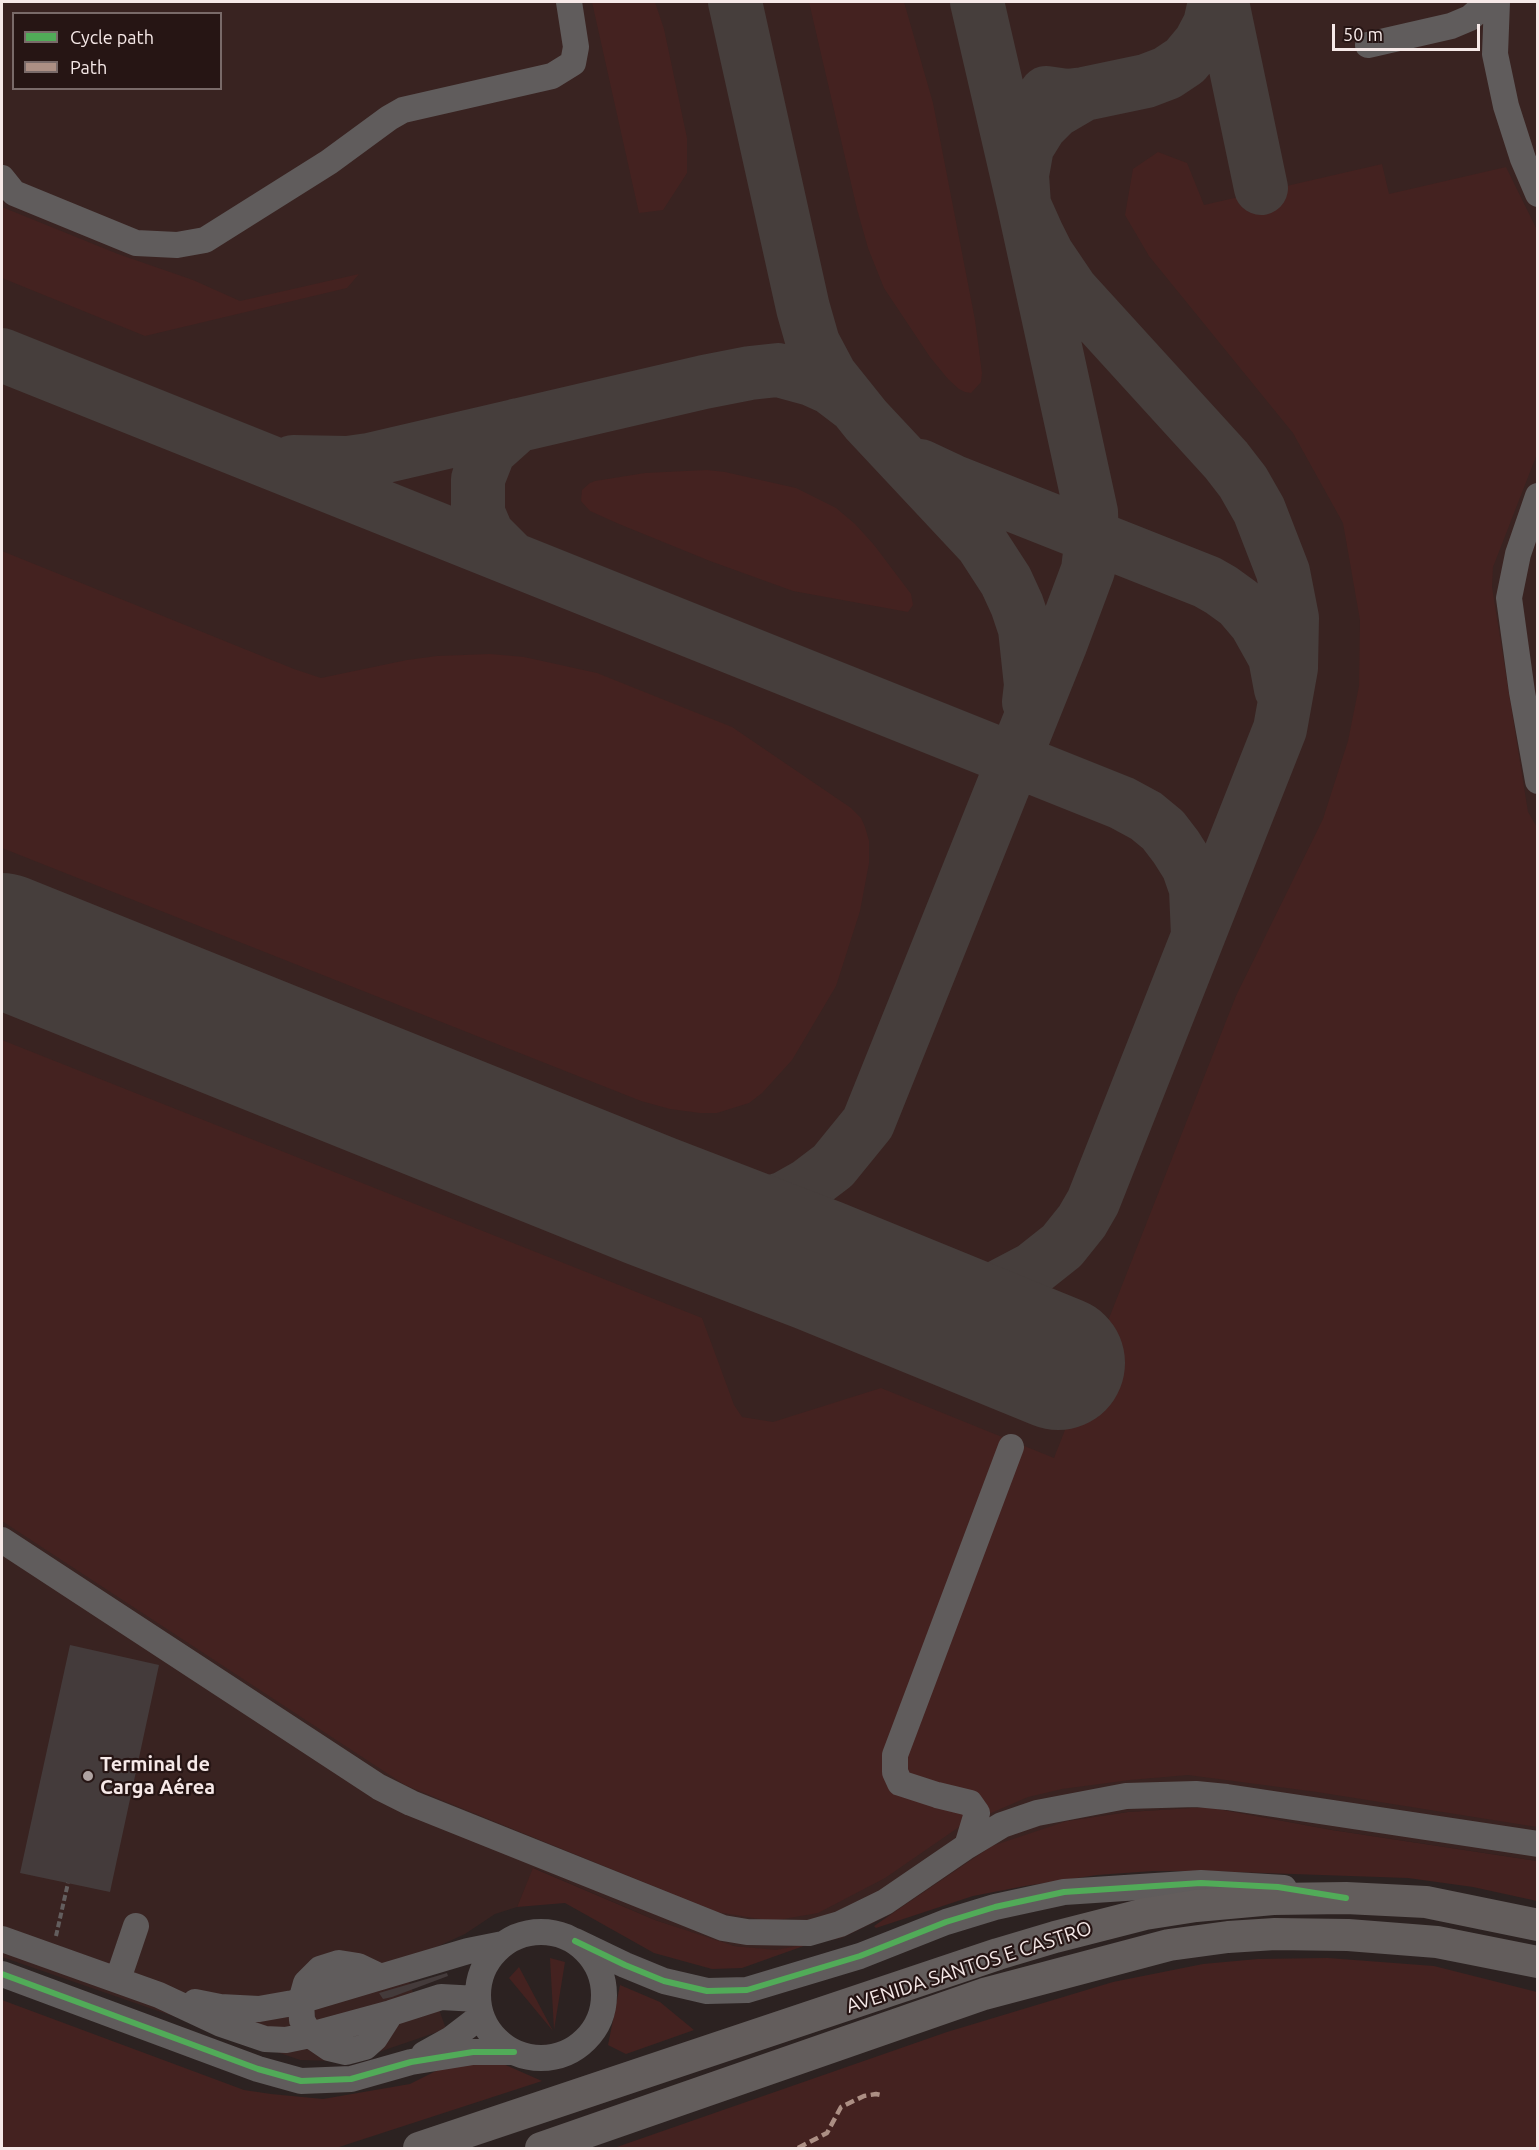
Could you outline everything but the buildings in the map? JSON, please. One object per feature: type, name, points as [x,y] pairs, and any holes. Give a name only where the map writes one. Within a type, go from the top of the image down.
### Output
[{"type":"main road","name":"AVENIDA SANTOS E CASTRO","points":[[419,2148],[1054,1936],[1145,1914],[1196,1906],[1273,1899],[1346,1898],[1426,1902],[1538,1925]]},
{"type":"main road","name":"AVENIDA SANTOS E CASTRO","points":[[541,2148],[984,1994],[1169,1945],[1228,1937],[1275,1934],[1348,1935],[1437,1942],[1538,1962]]},
{"type":"street","points":[[2,178],[14,193],[136,243],[177,245],[205,240],[329,162],[389,118],[404,110],[552,76],[573,63],[576,47],[569,2]]},
{"type":"street","points":[[1368,45],[1451,26],[1470,18],[1488,2]]},
{"type":"street","points":[[1497,2],[1495,54],[1506,106],[1522,159],[1538,194]]},
{"type":"street","points":[[1538,496],[1518,554],[1509,598],[1538,781]]},
{"type":"street","points":[[1011,1447],[895,1755],[895,1772],[900,1783],[937,1795],[1030,1815]]},
{"type":"street","points":[[2,1540],[379,1787],[411,1803],[723,1928],[747,1932],[809,1933],[840,1924],[885,1902],[967,1846],[1002,1826],[1030,1815],[1126,1796],[1196,1794],[1538,1844]]},
{"type":"street","points":[[967,1846],[977,1813],[970,1803]]},
{"type":"street","points":[[514,2052],[496,2039],[480,2008],[479,1984],[492,1955],[503,1944],[516,1936],[531,1932],[546,1931],[561,1934],[664,1981],[707,1991],[747,1990],[860,1956],[946,1922],[995,1907],[1064,1892],[1201,1883],[1278,1887],[1346,1898]]},
{"type":"street","points":[[118,1979],[136,1926]]},
{"type":"street","points":[[2,1939],[118,1979],[221,2024],[265,2039],[286,2040],[310,2035]]},
{"type":"street","points":[[2,1974],[258,2069],[301,2080],[351,2079],[411,2062],[473,2052],[514,2052],[534,2058],[556,2057],[575,2049],[591,2035],[602,2016],[605,1994],[602,1973],[591,1955],[575,1941]]},
{"type":"street","points":[[159,1995],[220,2007],[259,2009],[301,2001],[468,1951],[503,1944]]},
{"type":"street","points":[[301,2001],[302,2020],[310,2035],[329,2048],[346,2052],[365,2047],[375,2038],[391,2013],[441,1997],[480,2008]]},
{"type":"street","points":[[411,2062],[451,2039],[480,2008]]},
{"type":"path","points":[[55,1939],[68,1883]]},
{"type":"shaded area","points":[[2,2],[1537,2],[1537,1861],[1332,1830],[1207,1807],[1128,1812],[1067,1821],[898,1911],[842,1938],[775,1951],[727,1945],[655,1920],[534,1868],[517,1907],[495,1914],[465,1934],[404,1962],[420,2017],[439,2009],[446,2029],[379,2052],[336,2061],[300,2060],[2,1957]]},
{"type":"shaded area","points":[[592,2],[655,2],[664,29],[687,138],[687,173],[663,210],[639,213]]},
{"type":"shaded area","points":[[809,2],[904,2],[933,103],[975,320],[982,373],[981,382],[971,393],[959,389],[948,379],[930,357],[884,288],[868,248],[857,209]]},
{"type":"shaded area","points":[[1158,152],[1187,163],[1204,205],[1382,164],[1389,194],[1506,167],[1538,232],[1537,454],[1493,567],[1492,587],[1528,812],[1538,829],[1537,1827],[1317,1792],[1188,1775],[1130,1780],[1062,1789],[1028,1797],[959,1827],[885,1878],[818,1913],[772,1921],[717,1912],[405,1785],[2,1521],[2,1040],[702,1318],[734,1405],[742,1417],[773,1422],[881,1388],[1054,1458],[1236,996],[1323,819],[1348,741],[1359,686],[1360,620],[1343,523],[1293,433],[1149,256],[1125,215],[1133,169]]},
{"type":"shaded area","points":[[2,207],[118,254],[193,280],[240,301],[359,274],[347,288],[145,336],[2,278]]},
{"type":"shaded area","points":[[707,470],[796,488],[836,508],[874,545],[911,594],[913,605],[908,612],[793,591],[710,561],[619,524],[590,511],[581,501],[582,490],[595,481],[645,473]]},
{"type":"shaded area","points":[[2,551],[321,678],[437,656],[490,654],[524,657],[597,673],[732,727],[851,808],[861,818],[865,827],[869,841],[869,863],[860,911],[836,986],[792,1060],[762,1093],[749,1103],[717,1113],[670,1109],[641,1101],[2,848]]},
{"type":"shaded area","points":[[1207,1807],[1332,1830],[1537,1861],[1537,1901],[1473,1887],[1408,1878],[1153,1871],[1097,1875],[973,1896],[876,1928],[874,1926],[992,1846],[1067,1821],[1128,1812]]},
{"type":"shaded area","points":[[533,1868],[655,1920],[734,1946],[776,1950],[812,1943],[742,1968],[712,1969],[654,1953],[565,1903],[517,1907]]},
{"type":"shaded area","points":[[550,1958],[565,1962],[554,2030]]},
{"type":"shaded area","points":[[1328,1958],[1434,1966],[1537,1992],[1537,2148],[614,2148],[947,2032],[1113,1982],[1203,1964],[1258,1959]]},
{"type":"shaded area","points":[[519,1967],[553,2031],[509,1978]]},
{"type":"shaded area","points":[[620,1985],[660,2002],[694,2030],[626,2054],[608,2045]]},
{"type":"shaded area","points":[[2,2000],[244,2090],[323,2099],[410,2084],[448,2065],[501,2063],[542,2081],[336,2148],[2,2148]]},
{"type":"taxiway","points":[[735,2],[803,308],[813,343],[830,375],[866,420],[982,544],[1006,581],[1025,629],[1031,685],[1029,702]]},
{"type":"taxiway","points":[[889,1294],[933,1299],[960,1297],[995,1289],[1033,1269],[1062,1246],[1082,1221],[1093,1202],[1280,729],[1291,668],[1292,618],[1283,572],[1259,510],[1243,482],[1226,460],[1072,291],[1047,254],[1037,234],[1024,205],[977,2]]},
{"type":"taxiway","points":[[1046,93],[1067,96],[1084,94],[1146,81],[1167,73],[1185,61],[1200,43],[1210,24],[1215,2]]},
{"type":"taxiway","points":[[1222,2],[1261,188]]},
{"type":"taxiway","points":[[651,1201],[687,1210],[721,1211],[752,1208],[785,1198],[808,1185],[833,1166],[868,1123],[1060,645],[1088,570],[1092,536],[1091,512],[1024,205],[1022,175],[1027,147],[1040,126],[1055,111],[1084,94]]},
{"type":"taxiway","points":[[2,355],[1122,803],[1146,816],[1163,830],[1188,866],[1196,889],[1198,936]]},
{"type":"taxiway","points":[[293,462],[348,463],[369,460],[704,382],[778,370],[811,379],[831,388],[852,404]]},
{"type":"taxiway","points":[[510,557],[487,534],[478,513],[478,479],[489,451],[518,425]]},
{"type":"taxiway","points":[[920,466],[952,481],[1207,582],[1221,590],[1239,603],[1256,623],[1275,657],[1281,689]]},
{"type":"runway","points":[[2,940],[1058,1363]]},
{"type":"marked path","points":[[798,2148],[827,2133],[841,2107],[864,2096],[881,2095]]},
{"type":"cycle path","points":[[575,1941],[664,1981],[707,1991],[747,1990],[860,1956],[946,1922],[995,1907],[1064,1892],[1201,1883],[1278,1887],[1346,1898]]},
{"type":"cycle path","points":[[2,1974],[258,2069],[301,2081],[351,2079],[411,2062],[473,2052],[514,2052]]},
{"type":"place","name":"Terminal de Carga Aérea","points":[[88,1776]]}]
